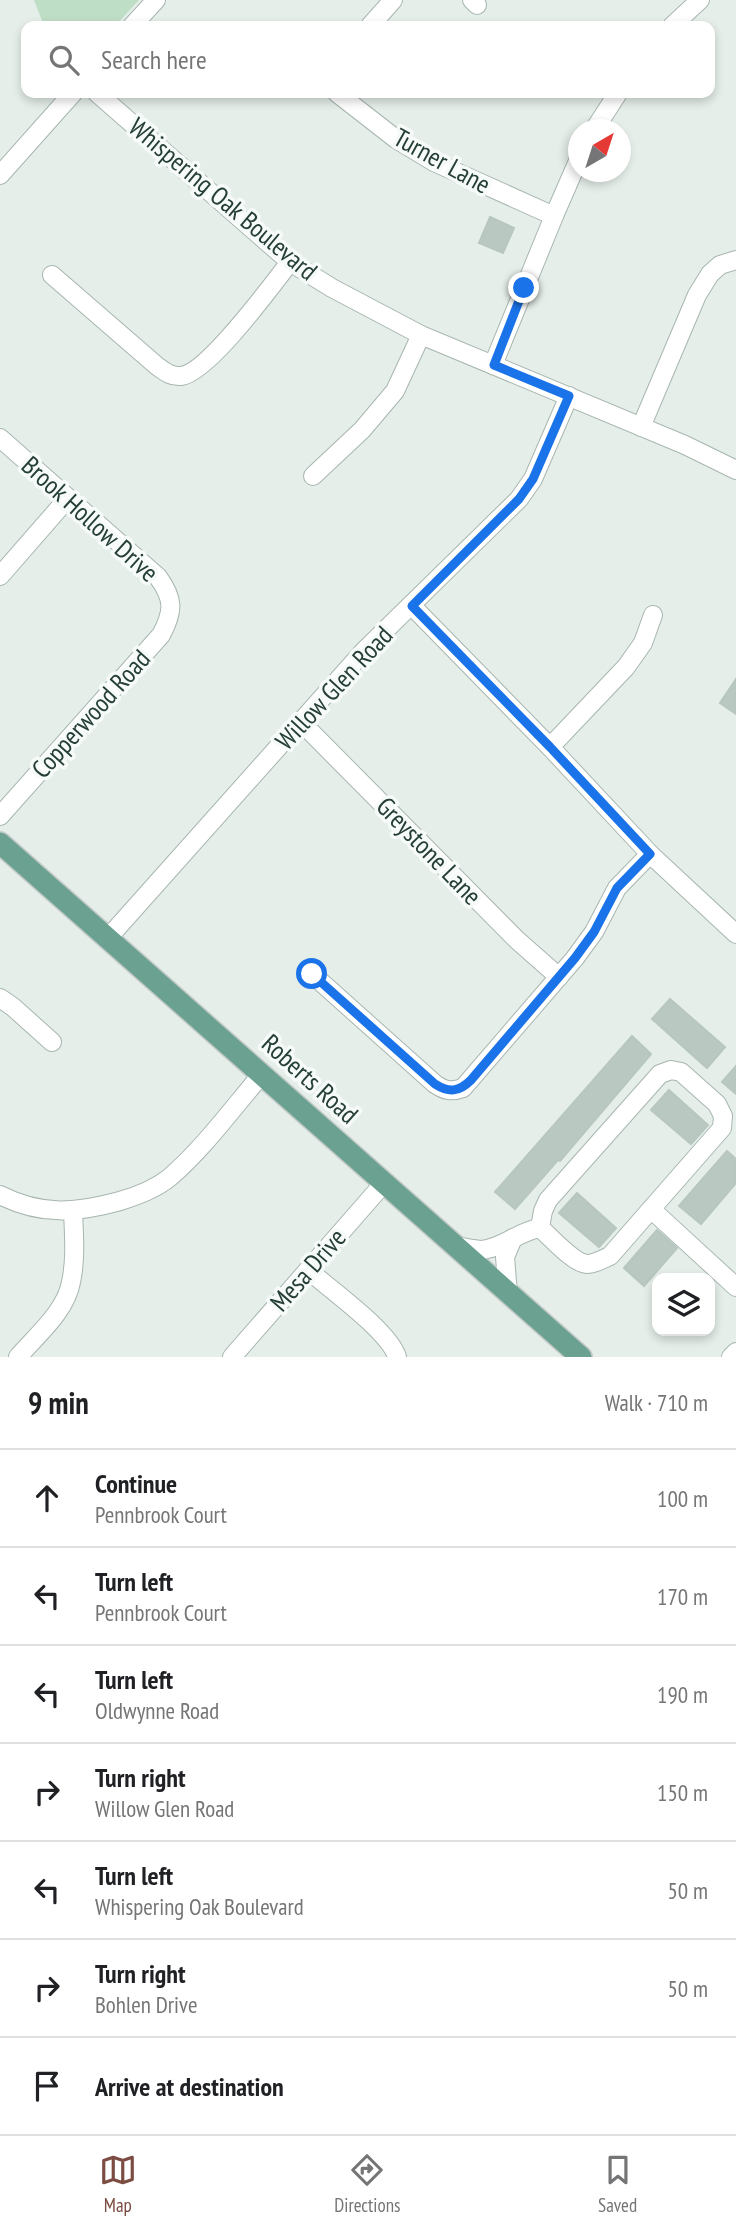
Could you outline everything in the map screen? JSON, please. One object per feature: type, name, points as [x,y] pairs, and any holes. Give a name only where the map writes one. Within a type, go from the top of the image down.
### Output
[{"type":"main road","name":"Roberts Road","points":[[0,843],[581,1357]]},
{"type":"street","points":[[137,21],[156,0]]},
{"type":"street","points":[[374,21],[393,0]]},
{"type":"street","points":[[677,21],[699,0]]},
{"type":"street","points":[[2,170],[68,98]]},
{"type":"street","name":"Whispering Oak Boulevard","points":[[103,98],[290,262],[332,288],[421,335],[569,396],[736,470]]},
{"type":"street","name":"Turner Lane","points":[[343,98],[396,139],[434,162],[554,216]]},
{"type":"street","points":[[601,119],[615,98]]},
{"type":"street","points":[[494,365],[570,182]]},
{"type":"street","points":[[641,427],[697,295],[710,274],[720,265],[736,260]]},
{"type":"street","points":[[52,275],[168,374],[182,376],[195,370],[235,331],[290,262]]},
{"type":"street","points":[[313,476],[362,430],[395,391],[421,335]]},
{"type":"street","name":"Willow Glen Road","points":[[108,938],[363,652],[519,499],[533,479],[569,396]]},
{"type":"street","name":"Brook Hollow Drive","points":[[0,438],[158,577],[168,590],[171,607]]},
{"type":"street","points":[[0,576],[68,498]]},
{"type":"street","points":[[412,606],[650,854],[736,934]]},
{"type":"street","name":"Copperwood Road","points":[[0,816],[161,635],[169,622],[171,607]]},
{"type":"street","points":[[550,747],[626,667],[643,643],[653,615]]},
{"type":"street","name":"Greystone Lane","points":[[301,722],[517,940],[559,977]]},
{"type":"street","points":[[312,974],[435,1084],[443,1090],[463,1088],[559,977],[594,932],[617,888],[650,854]]},
{"type":"street","points":[[0,998],[52,1042]]},
{"type":"street","points":[[670,1070],[681,1072],[718,1104],[723,1116],[722,1128],[610,1256],[586,1264],[574,1259],[540,1228],[548,1200],[660,1073],[670,1070]]},
{"type":"street","points":[[0,1195],[30,1207],[73,1211],[138,1196],[167,1179],[191,1156],[262,1074]]},
{"type":"street","name":"Mesa Drive","points":[[232,1357],[384,1184]]},
{"type":"street","points":[[651,1209],[736,1287]]},
{"type":"street","points":[[18,1357],[58,1310],[71,1284],[74,1255],[73,1211]]},
{"type":"street","points":[[455,1246],[481,1250],[496,1247],[529,1230],[540,1228]]},
{"type":"street","points":[[508,1294],[505,1257],[513,1238]]},
{"type":"street","points":[[309,1270],[382,1334],[395,1349],[397,1357]]},
{"type":"street","points":[[731,1357],[736,1352]]},
{"type":"green space","points":[[34,0],[139,0],[120,21],[42,21]]},
{"type":"building","points":[[490,217],[514,228],[503,253],[479,243]]},
{"type":"building","points":[[736,679],[736,714],[720,703]]},
{"type":"building","points":[[670,999],[725,1047],[707,1068],[652,1019]]},
{"type":"building","points":[[632,1036],[651,1054],[560,1161],[558,1160],[515,1209],[495,1192]]},
{"type":"building","points":[[736,1066],[736,1094],[722,1082]]},
{"type":"building","points":[[669,1090],[708,1125],[691,1144],[651,1110]]},
{"type":"building","points":[[727,1151],[736,1159],[736,1183],[701,1224],[679,1206]]},
{"type":"building","points":[[577,1193],[616,1228],[599,1247],[559,1213]]},
{"type":"building","points":[[657,1230],[677,1248],[655,1273],[652,1273],[644,1286],[624,1268]]},
{"type":"route","points":[[312,974],[435,1084],[443,1090],[463,1088],[575,958],[594,932],[617,888],[650,854],[412,606],[519,499],[533,479],[569,396],[494,365],[524,288]]}]
